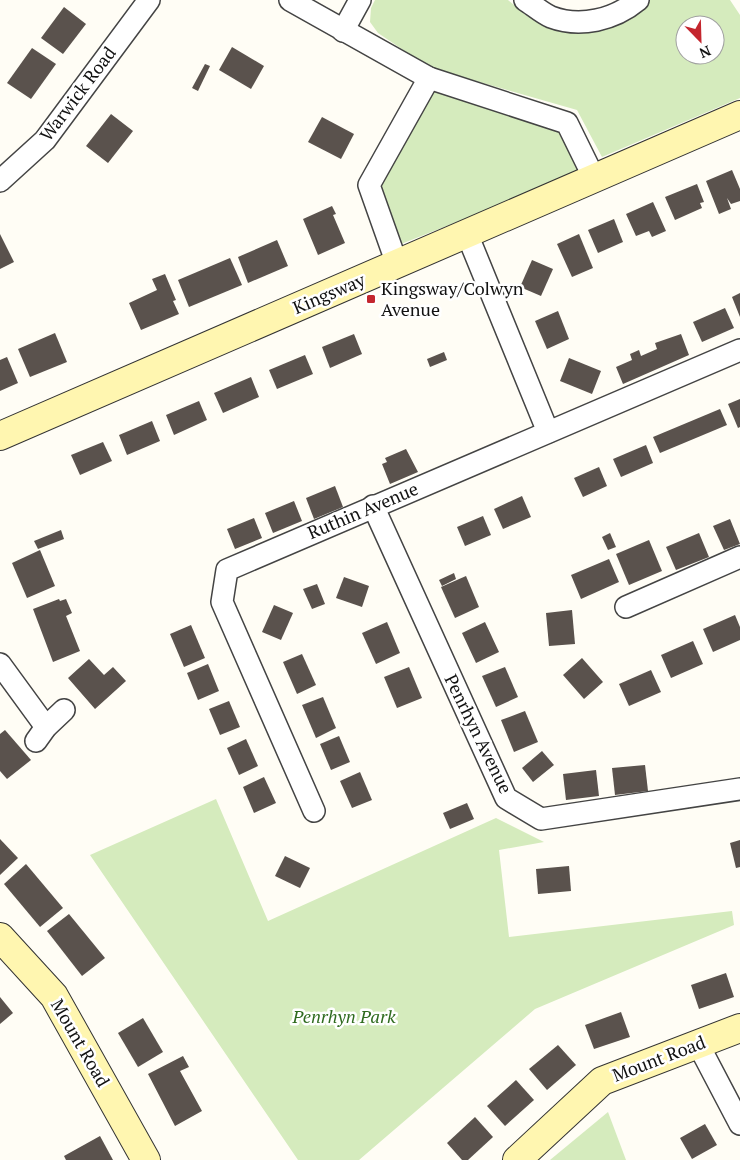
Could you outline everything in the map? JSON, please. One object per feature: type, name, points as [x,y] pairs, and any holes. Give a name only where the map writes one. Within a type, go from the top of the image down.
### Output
[{"type":"street","name":"Warwick Road","points":[[0,181],[45,140],[149,0]]},
{"type":"street","points":[[290,0],[429,78],[567,123],[594,178]]},
{"type":"street","points":[[343,31],[360,0]]},
{"type":"street","points":[[524,0],[550,16],[576,23],[606,18],[626,10],[638,0]]},
{"type":"street","points":[[397,264],[369,185],[429,78]]},
{"type":"street","name":"Kingsway","points":[[0,436],[740,115]]},
{"type":"street","points":[[467,234],[548,432]]},
{"type":"street","name":"Ruthin Avenue","points":[[315,811],[222,602],[227,570],[740,350]]},
{"type":"street","name":"Penrhyn Avenue","points":[[373,506],[506,798],[541,819],[740,789]]},
{"type":"street","points":[[626,607],[740,558]]},
{"type":"street","points":[[0,664],[41,734],[64,710]]},
{"type":"street","name":"Mount Road","points":[[0,937],[54,996],[146,1160]]},
{"type":"street","name":"Mount Road","points":[[517,1160],[602,1081],[740,1028]]},
{"type":"street","points":[[698,1044],[740,1124]]},
{"type":"green space","points":[[375,0],[508,0],[527,16],[549,26],[626,19],[650,0],[730,0],[740,15],[740,98],[602,157],[577,110],[430,68],[378,33],[370,22],[371,8]]},
{"type":"green space","points":[[433,91],[561,131],[581,173],[396,246],[377,187]]},
{"type":"green space","name":"Penrhyn Park","points":[[216,799],[268,921],[496,818],[544,842],[499,850],[509,937],[732,911],[734,925],[535,1009],[359,1160],[298,1160],[90,855]]},
{"type":"green space","points":[[608,1112],[626,1160],[550,1160]]},
{"type":"building","points":[[64,7],[86,24],[63,54],[41,38]]},
{"type":"building","points":[[232,47],[264,66],[251,89],[219,70]]},
{"type":"building","points":[[32,48],[56,64],[31,99],[7,83]]},
{"type":"building","points":[[205,64],[210,66],[198,91],[192,88]]},
{"type":"building","points":[[111,114],[133,131],[108,163],[86,146]]},
{"type":"building","points":[[322,117],[354,134],[341,159],[308,142]]},
{"type":"building","points":[[732,170],[740,189],[740,201],[731,204],[727,198],[731,209],[719,214],[706,181]]},
{"type":"building","points":[[697,184],[704,202],[700,203],[702,208],[675,220],[665,197]]},
{"type":"building","points":[[653,202],[666,231],[652,237],[649,231],[636,236],[626,214]]},
{"type":"building","points":[[332,206],[336,214],[333,215],[345,243],[318,255],[303,219]]},
{"type":"building","points":[[614,219],[623,242],[598,253],[588,230]]},
{"type":"building","points":[[0,234],[14,262],[0,269]]},
{"type":"building","points":[[579,234],[593,268],[572,277],[557,244]]},
{"type":"building","points":[[277,240],[288,266],[248,283],[238,257]]},
{"type":"building","points":[[230,258],[242,285],[189,307],[178,280]]},
{"type":"building","points":[[532,260],[553,269],[541,296],[520,287]]},
{"type":"building","points":[[165,274],[176,300],[173,301],[179,314],[141,330],[129,303],[157,290],[152,279]]},
{"type":"building","points":[[740,293],[740,317],[732,297]]},
{"type":"building","points":[[725,308],[734,328],[702,342],[693,322]]},
{"type":"building","points":[[558,311],[569,339],[547,349],[535,321]]},
{"type":"building","points":[[55,333],[67,362],[30,377],[18,349]]},
{"type":"building","points":[[354,334],[362,354],[330,368],[322,347]]},
{"type":"building","points":[[681,334],[689,355],[623,384],[616,367],[632,360],[630,354],[639,350],[641,356],[657,349],[655,343]]},
{"type":"building","points":[[444,352],[447,360],[430,367],[427,359]]},
{"type":"building","points":[[305,355],[313,374],[277,389],[269,370]]},
{"type":"building","points":[[7,357],[18,383],[0,391],[0,360]]},
{"type":"building","points":[[569,358],[601,371],[592,394],[560,381]]},
{"type":"building","points":[[251,377],[259,397],[223,413],[214,393]]},
{"type":"building","points":[[740,399],[740,427],[738,428],[728,404]]},
{"type":"building","points":[[199,401],[207,420],[174,435],[166,415]]},
{"type":"building","points":[[720,409],[727,425],[660,453],[653,437]]},
{"type":"building","points":[[152,421],[160,441],[127,455],[119,435]]},
{"type":"building","points":[[103,442],[112,461],[80,475],[71,455]]},
{"type":"building","points":[[646,445],[653,463],[621,477],[613,459]]},
{"type":"building","points":[[406,449],[418,472],[390,484],[382,464],[387,462],[385,458]]},
{"type":"building","points":[[599,467],[607,486],[583,497],[574,478]]},
{"type":"building","points":[[335,486],[343,507],[314,519],[306,498]]},
{"type":"building","points":[[522,496],[531,517],[503,529],[494,509]]},
{"type":"building","points":[[294,501],[302,521],[273,533],[265,513]]},
{"type":"building","points":[[483,516],[491,535],[465,546],[457,527]]},
{"type":"building","points":[[254,518],[262,538],[235,549],[227,529]]},
{"type":"building","points":[[730,519],[740,544],[724,550],[713,526]]},
{"type":"building","points":[[61,530],[64,539],[38,549],[34,541]]},
{"type":"building","points":[[610,533],[616,547],[608,550],[602,537]]},
{"type":"building","points":[[699,533],[709,557],[676,570],[666,547]]},
{"type":"building","points":[[649,540],[662,571],[629,585],[616,554]]},
{"type":"building","points":[[40,550],[55,586],[27,598],[12,563]]},
{"type":"building","points":[[609,559],[619,582],[581,599],[571,575]]},
{"type":"building","points":[[454,573],[456,579],[442,586],[439,580]]},
{"type":"building","points":[[466,576],[479,607],[455,618],[441,587]]},
{"type":"building","points":[[344,577],[369,586],[362,607],[336,598]]},
{"type":"building","points":[[317,584],[325,604],[312,609],[303,589]]},
{"type":"building","points":[[59,599],[60,601],[66,599],[72,613],[66,616],[80,651],[53,662],[33,609]]},
{"type":"building","points":[[274,605],[293,613],[281,640],[262,632]]},
{"type":"building","points":[[572,610],[575,644],[549,646],[546,613]]},
{"type":"building","points":[[735,615],[740,627],[740,640],[713,652],[703,629]]},
{"type":"building","points":[[387,622],[400,653],[376,664],[362,633]]},
{"type":"building","points":[[485,622],[499,652],[476,663],[462,633]]},
{"type":"building","points":[[191,625],[205,658],[184,667],[170,634]]},
{"type":"building","points":[[693,641],[703,664],[671,678],[661,655]]},
{"type":"building","points":[[302,654],[316,685],[297,694],[283,662]]},
{"type":"building","points":[[582,658],[603,682],[584,699],[563,675]]},
{"type":"building","points":[[89,659],[104,675],[113,667],[126,681],[95,709],[68,678]]},
{"type":"building","points":[[208,664],[219,691],[198,700],[187,673]]},
{"type":"building","points":[[409,667],[422,698],[397,708],[384,677]]},
{"type":"building","points":[[505,667],[518,697],[496,707],[482,676]]},
{"type":"building","points":[[651,670],[661,692],[629,706],[619,684]]},
{"type":"building","points":[[323,697],[336,728],[316,738],[302,705]]},
{"type":"building","points":[[229,701],[240,727],[220,735],[209,709]]},
{"type":"building","points":[[525,711],[538,742],[514,752],[501,720]]},
{"type":"building","points":[[5,730],[31,760],[7,779],[0,771],[0,734]]},
{"type":"building","points":[[339,736],[350,762],[331,770],[320,744]]},
{"type":"building","points":[[246,739],[258,766],[239,775],[227,748]]},
{"type":"building","points":[[542,751],[554,765],[533,782],[522,768]]},
{"type":"building","points":[[645,765],[648,791],[615,795],[612,768]]},
{"type":"building","points":[[596,770],[599,796],[566,800],[563,774]]},
{"type":"building","points":[[360,772],[372,800],[352,808],[340,781]]},
{"type":"building","points":[[264,777],[276,803],[254,813],[243,787]]},
{"type":"building","points":[[467,803],[474,819],[450,829],[443,813]]},
{"type":"building","points":[[0,839],[18,858],[0,875]]},
{"type":"building","points":[[740,840],[740,867],[736,868],[730,843]]},
{"type":"building","points":[[285,856],[310,868],[300,888],[275,876]]},
{"type":"building","points":[[26,864],[63,908],[40,927],[4,884]]},
{"type":"building","points":[[569,866],[571,891],[538,894],[536,869]]},
{"type":"building","points":[[69,914],[105,958],[82,976],[47,931]]},
{"type":"building","points":[[726,973],[734,997],[699,1009],[691,985]]},
{"type":"building","points":[[0,997],[13,1013],[0,1024]]},
{"type":"building","points":[[621,1012],[630,1037],[594,1049],[585,1025]]},
{"type":"building","points":[[143,1018],[163,1052],[138,1067],[118,1033]]},
{"type":"building","points":[[558,1045],[576,1065],[547,1090],[529,1069]]},
{"type":"building","points":[[183,1056],[189,1067],[180,1071],[202,1111],[175,1126],[148,1074]]},
{"type":"building","points":[[516,1080],[534,1100],[505,1126],[487,1106]]},
{"type":"building","points":[[475,1117],[493,1137],[468,1160],[462,1160],[447,1143]]},
{"type":"building","points":[[705,1124],[717,1145],[692,1159],[680,1138]]},
{"type":"building","points":[[100,1136],[113,1160],[66,1160],[64,1156]]},
{"type":"place","name":"Kingsway/Colwyn Avenue","points":[[371,299]]}]
